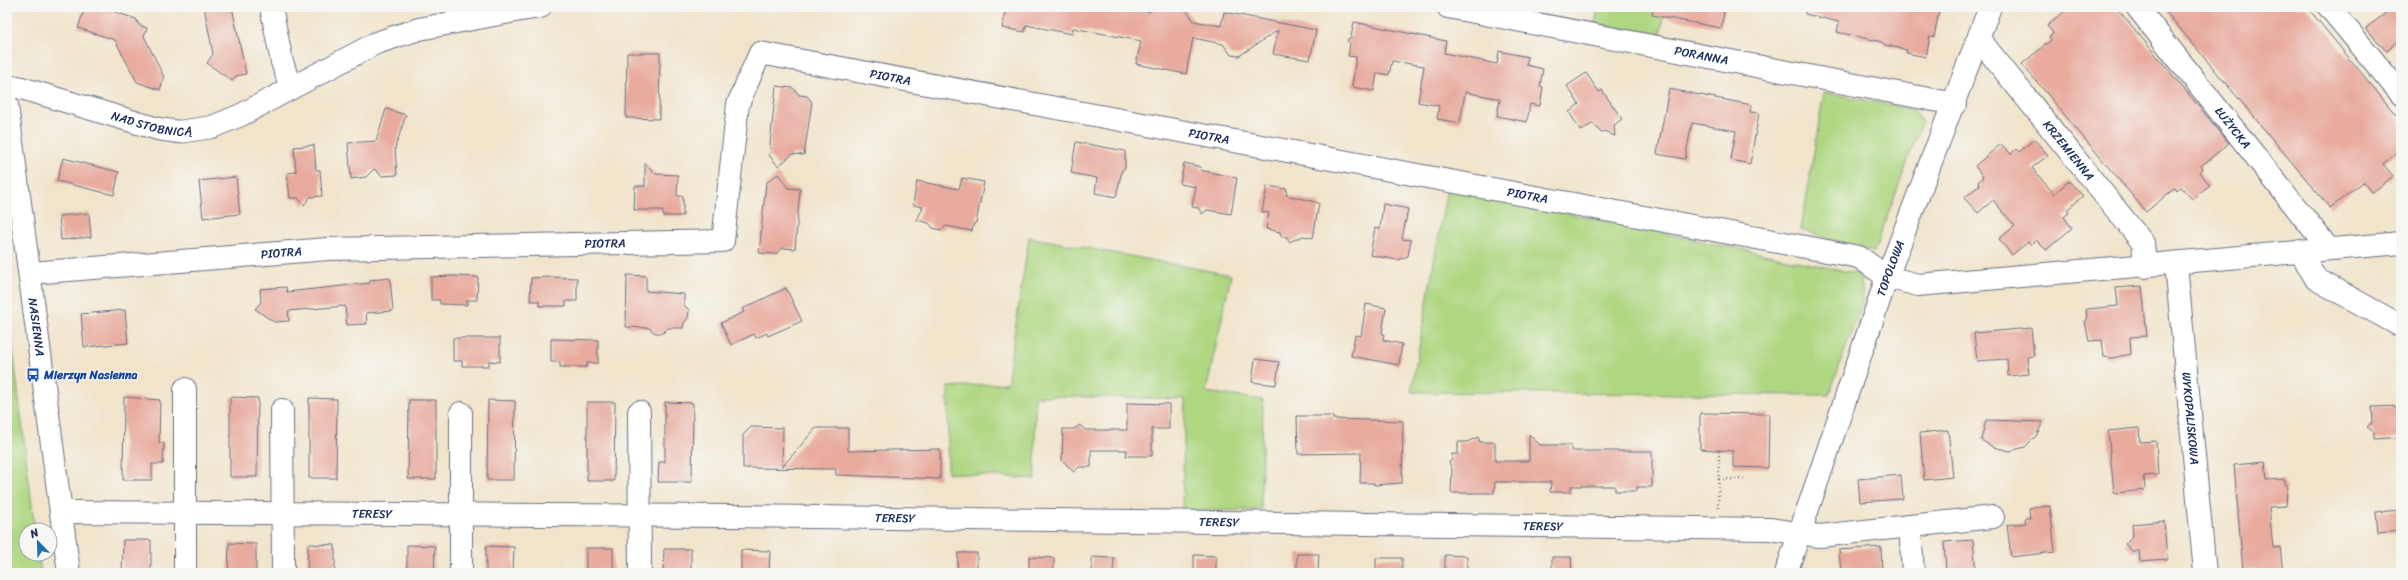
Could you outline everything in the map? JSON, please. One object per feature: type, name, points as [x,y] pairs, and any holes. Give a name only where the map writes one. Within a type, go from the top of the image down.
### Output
[{"type":"street","points":[[271,7],[282,62],[291,88]]},
{"type":"street","name":"NAD STOBNICĄ","points":[[7,88],[18,87],[158,129],[179,132],[212,127],[242,115],[376,43],[419,29],[515,9],[540,7]]},
{"type":"street","name":"PORANNA","points":[[1448,7],[1955,104]]},
{"type":"street","name":"TOPOLOWA","points":[[1786,573],[1798,533],[1887,277],[1955,104],[1990,7]]},
{"type":"street","name":"ŁUŻYCKA","points":[[2137,7],[2329,249]]},
{"type":"street","points":[[2328,7],[2401,94]]},
{"type":"street","name":"KRZEMIENNA","points":[[1978,39],[2143,243],[2145,267]]},
{"type":"street","name":"PIOTRA","points":[[31,273],[328,249],[723,241],[738,104],[760,53],[1859,257],[1887,277]]},
{"type":"street","name":"NASIENNA","points":[[7,105],[31,273],[69,573]]},
{"type":"street","points":[[1887,277],[1918,285],[2145,267],[2300,251],[2401,243]]},
{"type":"street","points":[[2300,251],[2316,279],[2401,326]]},
{"type":"street","name":"WYKOPALISKOWA","points":[[2176,264],[2205,573]]},
{"type":"street","points":[[185,389],[185,573]]},
{"type":"street","points":[[282,410],[282,573]]},
{"type":"street","points":[[639,412],[640,573]]},
{"type":"street","points":[[461,413],[462,573]]},
{"type":"street","name":"TERESY","points":[[61,512],[640,515],[1718,528],[1769,529],[1798,533]]},
{"type":"street","points":[[1798,533],[1820,536],[1993,517]]},
{"type":"street","points":[[1910,526],[1914,573]]},
{"type":"path","points":[[1718,528],[1719,451]]},
{"type":"path","points":[[1719,479],[1745,479]]},
{"type":"green space","points":[[1598,7],[1666,7],[1660,36],[1595,24]]},
{"type":"green space","points":[[1824,92],[1914,110],[1922,122],[1874,252],[1801,230]]},
{"type":"green space","points":[[1447,188],[1859,274],[1864,298],[1829,395],[1411,392]]},
{"type":"green space","points":[[1029,237],[1231,275],[1206,392],[1263,400],[1261,510],[1182,511],[1185,399],[1035,396],[1035,479],[948,473],[948,387],[1007,383]]},
{"type":"green space","points":[[7,301],[34,522],[18,522],[18,562],[39,562],[41,573],[7,573]]},
{"type":"building","points":[[85,7],[100,7],[136,19],[139,25],[147,28],[144,36],[164,77],[160,90],[137,82],[115,40],[78,28]]},
{"type":"building","points":[[204,7],[232,7],[246,74],[236,76],[232,81],[207,63],[213,54]]},
{"type":"building","points":[[1006,7],[1116,7],[1149,12],[1157,7],[1169,7],[1186,10],[1194,21],[1221,26],[1224,12],[1316,30],[1310,60],[1273,54],[1278,30],[1239,56],[1231,55],[1223,44],[1193,38],[1186,74],[1136,64],[1141,41],[1073,28],[1072,34],[1026,25],[1025,32],[1002,28]]},
{"type":"building","points":[[1653,7],[1725,7],[1721,28],[1652,15]]},
{"type":"building","points":[[1806,7],[1940,7],[1934,37],[1930,36],[1926,57],[1906,53],[1907,50],[1885,45],[1882,42],[1837,32],[1839,22],[1805,14]]},
{"type":"building","points":[[2070,7],[2116,7],[2229,143],[2201,166],[2203,169],[2199,172],[2210,185],[2192,199],[2181,187],[2177,191],[2175,188],[2146,212],[2022,64],[2051,40],[2049,37],[2053,33],[2047,26]]},
{"type":"building","points":[[2162,7],[2307,7],[2401,121],[2401,149],[2383,164],[2393,176],[2372,193],[2363,182],[2330,208]]},
{"type":"building","points":[[2394,7],[2401,7],[2401,38],[2386,51],[2366,28]]},
{"type":"building","points":[[1354,22],[1446,41],[1444,53],[1497,64],[1499,51],[1528,57],[1526,65],[1543,69],[1540,86],[1543,87],[1540,106],[1530,104],[1527,122],[1497,116],[1500,99],[1465,92],[1460,123],[1437,119],[1439,106],[1418,102],[1424,66],[1392,61],[1389,75],[1377,73],[1374,91],[1352,87],[1356,57],[1348,56],[1350,44],[1347,40],[1351,37]]},
{"type":"building","points":[[627,53],[660,53],[659,119],[626,118]]},
{"type":"building","points":[[1586,73],[1599,92],[1602,90],[1622,119],[1614,125],[1615,136],[1604,131],[1601,133],[1593,123],[1581,131],[1569,112],[1579,104],[1567,86]]},
{"type":"building","points":[[776,86],[793,88],[799,95],[807,96],[812,102],[804,155],[793,154],[778,166],[769,155]]},
{"type":"building","points":[[1669,89],[1752,105],[1750,112],[1759,113],[1750,164],[1731,160],[1736,131],[1692,123],[1685,159],[1657,154]]},
{"type":"building","points":[[386,109],[406,115],[395,148],[397,175],[382,176],[374,169],[366,177],[351,179],[348,143],[376,141]]},
{"type":"building","points":[[2034,139],[2048,155],[2032,168],[2054,194],[2069,181],[2083,196],[2067,210],[2069,213],[2064,217],[2072,228],[2046,250],[2036,240],[2031,245],[2028,242],[2012,255],[1999,239],[2015,226],[1993,200],[1978,213],[1964,198],[1980,185],[1978,182],[1983,177],[1975,166],[2001,144],[2011,154],[2016,149],[2019,152]]},
{"type":"building","points":[[1076,142],[1125,151],[1125,168],[1122,170],[1116,197],[1095,193],[1097,178],[1071,173]]},
{"type":"building","points":[[314,145],[316,170],[320,170],[322,196],[310,197],[304,205],[298,198],[290,198],[287,173],[296,172],[294,147]]},
{"type":"building","points":[[63,158],[119,172],[114,195],[57,181]]},
{"type":"building","points":[[645,163],[656,174],[678,175],[677,196],[683,196],[683,216],[663,216],[663,210],[634,210],[635,186],[645,186]]},
{"type":"building","points":[[1184,163],[1201,167],[1200,170],[1237,178],[1231,214],[1207,210],[1202,214],[1198,208],[1192,207],[1196,187],[1180,184]]},
{"type":"building","points":[[778,174],[788,188],[800,189],[795,249],[783,248],[776,254],[759,253],[766,183]]},
{"type":"building","points":[[236,177],[240,214],[203,218],[199,181]]},
{"type":"building","points":[[962,178],[984,182],[976,223],[974,223],[972,231],[946,226],[941,230],[933,228],[929,223],[917,220],[923,207],[913,205],[917,181],[959,189]]},
{"type":"building","points":[[1267,186],[1287,189],[1286,195],[1319,203],[1313,238],[1303,236],[1289,242],[1287,237],[1282,237],[1280,232],[1266,229],[1269,213],[1262,212]]},
{"type":"building","points":[[1383,204],[1408,209],[1402,239],[1411,240],[1408,256],[1398,260],[1370,255],[1375,228],[1380,229]]},
{"type":"building","points":[[89,213],[91,237],[61,240],[59,216]]},
{"type":"building","points":[[627,275],[646,276],[646,291],[684,294],[684,305],[689,310],[688,318],[684,323],[683,328],[668,328],[663,333],[655,333],[649,328],[626,327]]},
{"type":"building","points":[[431,277],[478,277],[477,300],[467,300],[467,305],[440,304],[440,300],[431,300]]},
{"type":"building","points":[[390,278],[393,311],[366,313],[367,324],[347,325],[345,306],[288,311],[289,321],[274,322],[255,309],[261,302],[260,289],[286,287],[287,292],[370,283],[370,280]]},
{"type":"building","points":[[531,278],[577,278],[577,301],[566,301],[566,306],[539,306],[539,301],[530,301]]},
{"type":"building","points":[[2142,286],[2147,336],[2130,337],[2131,354],[2112,358],[2104,357],[2102,340],[2089,341],[2085,322],[2087,319],[2086,309],[2118,306],[2116,288]]},
{"type":"building","points":[[786,288],[802,321],[768,336],[767,333],[756,338],[754,334],[731,345],[721,323],[744,312],[742,309]]},
{"type":"building","points":[[1366,304],[1386,308],[1382,333],[1384,334],[1383,340],[1402,344],[1399,365],[1351,356],[1355,335],[1361,336]]},
{"type":"building","points":[[125,310],[128,343],[84,347],[81,314]]},
{"type":"building","points":[[2031,328],[2034,356],[2027,357],[2029,374],[2008,376],[2007,359],[1977,361],[1974,333]]},
{"type":"building","points":[[453,338],[500,338],[500,362],[489,361],[489,366],[462,366],[462,361],[453,361]]},
{"type":"building","points":[[551,339],[598,340],[598,363],[587,363],[587,367],[560,367],[560,362],[551,362]]},
{"type":"building","points":[[1255,359],[1279,362],[1276,385],[1252,382]]},
{"type":"building","points":[[124,397],[160,400],[159,443],[164,443],[163,464],[152,464],[152,480],[123,480]]},
{"type":"building","points":[[230,397],[258,398],[257,477],[230,477]]},
{"type":"building","points":[[309,398],[337,399],[336,478],[309,478]]},
{"type":"building","points":[[409,400],[436,400],[436,479],[408,479]]},
{"type":"building","points":[[488,400],[515,401],[514,480],[487,480]]},
{"type":"building","points":[[587,402],[615,402],[614,481],[587,481]]},
{"type":"building","points":[[665,402],[693,403],[692,482],[658,482],[659,462],[665,462]]},
{"type":"building","points":[[1127,403],[1169,404],[1169,429],[1152,429],[1152,456],[1126,456],[1127,450],[1091,450],[1091,467],[1079,467],[1074,472],[1062,460],[1063,429],[1074,429],[1080,425],[1085,430],[1127,430]]},
{"type":"building","points":[[2401,406],[2401,437],[2374,439],[2374,432],[2367,427],[2373,422],[2372,407]]},
{"type":"building","points":[[1700,413],[1769,414],[1768,468],[1733,467],[1733,451],[1700,449]]},
{"type":"building","points":[[1297,416],[1333,416],[1333,419],[1403,421],[1402,483],[1374,485],[1374,483],[1360,483],[1361,453],[1298,454]]},
{"type":"building","points":[[1986,420],[2043,422],[2036,436],[2025,447],[2010,451],[1993,447],[1981,440]]},
{"type":"building","points":[[751,427],[783,428],[782,467],[816,428],[848,428],[848,451],[940,449],[940,479],[836,475],[836,469],[743,468],[743,435]]},
{"type":"building","points":[[2139,428],[2140,442],[2156,441],[2158,475],[2144,476],[2145,490],[2114,493],[2108,431]]},
{"type":"building","points":[[1948,430],[1953,477],[1924,480],[1920,433]]},
{"type":"building","points":[[1529,434],[1540,445],[1571,445],[1571,451],[1652,451],[1652,487],[1637,487],[1637,491],[1615,491],[1615,486],[1571,486],[1571,492],[1550,492],[1551,482],[1495,482],[1494,493],[1451,493],[1452,470],[1449,462],[1452,460],[1452,454],[1458,454],[1458,442],[1467,442],[1478,437],[1480,442],[1495,442],[1495,461],[1529,461]]},
{"type":"building","points":[[2265,462],[2267,480],[2284,479],[2284,484],[2287,486],[2286,506],[2269,507],[2273,548],[2280,547],[2283,573],[2258,573],[2258,570],[2243,571],[2234,465]]},
{"type":"building","points":[[1901,475],[1903,499],[1860,502],[1858,479]]},
{"type":"building","points":[[2050,506],[2055,552],[2011,557],[2007,525],[2026,523],[2025,518],[2030,518],[2029,508]]},
{"type":"building","points":[[2401,510],[2401,531],[2378,533],[2376,512]]},
{"type":"building","points":[[2164,521],[2167,559],[2140,561],[2139,551],[2132,551],[2125,544],[2133,535],[2132,524]]},
{"type":"building","points":[[123,540],[151,540],[151,573],[122,573]]},
{"type":"building","points":[[1973,540],[1976,573],[1951,573],[1951,570],[1946,570],[1944,542]]},
{"type":"building","points":[[229,543],[256,544],[256,573],[228,573]]},
{"type":"building","points":[[308,544],[335,545],[335,573],[307,573]]},
{"type":"building","points":[[407,545],[435,546],[434,573],[407,573]]},
{"type":"building","points":[[486,546],[514,547],[513,573],[486,573]]},
{"type":"building","points":[[1881,547],[1882,573],[1841,573],[1839,550]]},
{"type":"building","points":[[586,548],[613,548],[613,573],[586,573]]},
{"type":"building","points":[[664,549],[691,549],[691,573],[663,573]]},
{"type":"building","points":[[741,550],[770,551],[769,573],[741,573]]},
{"type":"building","points":[[958,553],[977,553],[977,573],[957,573]]},
{"type":"building","points":[[1297,554],[1319,554],[1318,571],[1297,571]]},
{"type":"building","points":[[1194,555],[1216,556],[1216,573],[1194,573]]},
{"type":"building","points":[[1445,555],[1467,556],[1467,573],[1445,573]]},
{"type":"building","points":[[1029,557],[1054,558],[1054,573],[1029,573]]},
{"type":"building","points":[[1092,557],[1114,558],[1113,573],[1092,573]]},
{"type":"building","points":[[1552,557],[1571,557],[1572,573],[1552,573]]},
{"type":"building","points":[[1376,558],[1402,558],[1402,573],[1376,573]]},
{"type":"place","name":"Mierzyn Nasienna","points":[[33,375]]}]
